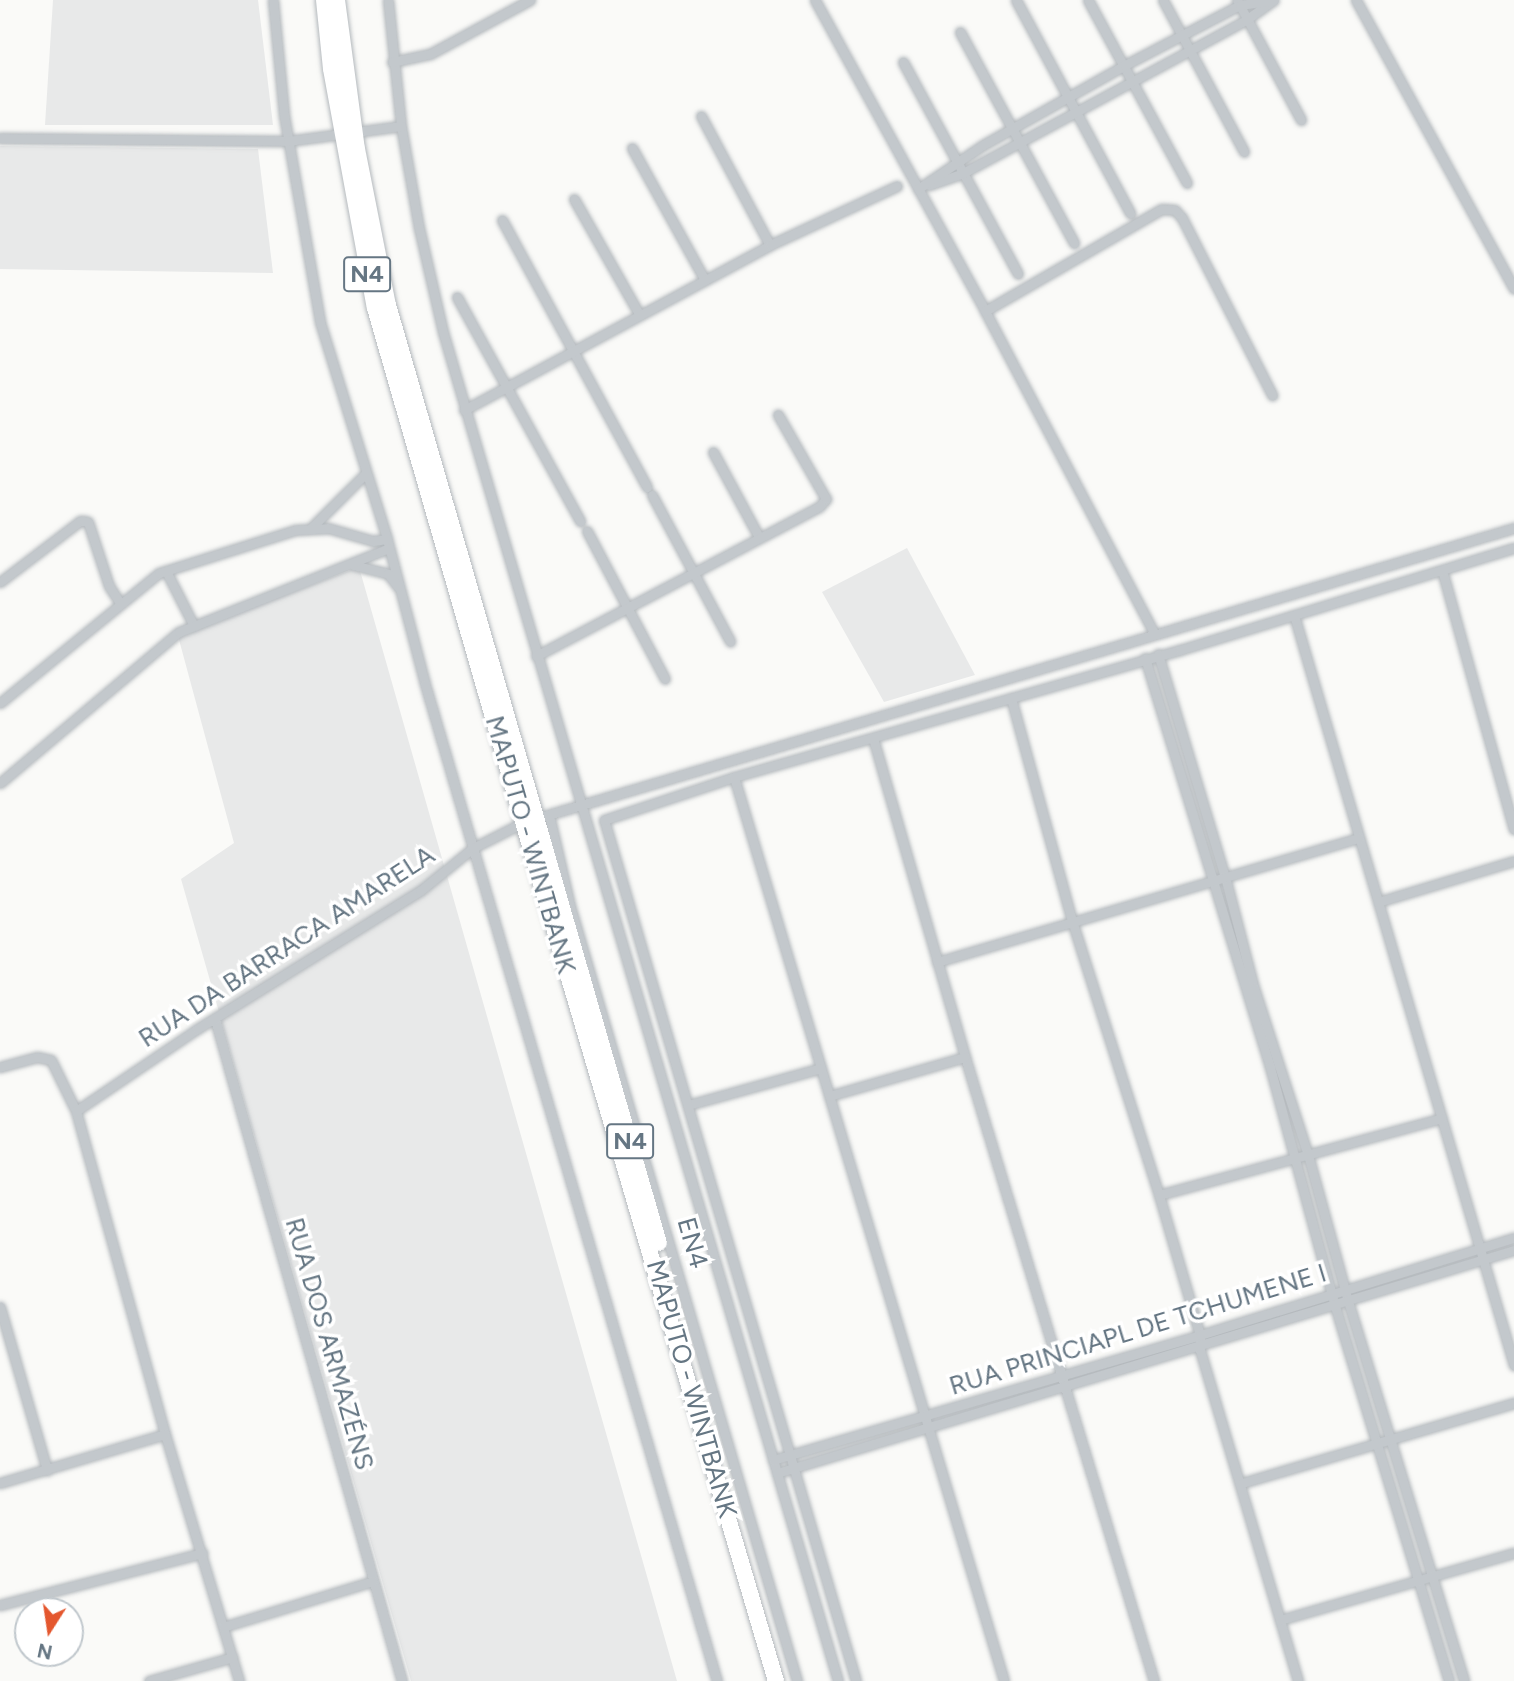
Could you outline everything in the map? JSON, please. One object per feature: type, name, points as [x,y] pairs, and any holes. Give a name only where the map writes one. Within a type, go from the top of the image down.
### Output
[{"type":"highway","name":"MAPUTO - WINTBANK","points":[[324,0],[331,69],[349,133]]},
{"type":"highway","name":"MAPUTO - WINTBANK","points":[[337,0],[349,133],[375,308],[536,819],[787,1681]]},
{"type":"highway","name":"MAPUTO - WINTBANK","points":[[536,819],[776,1681]]},
{"type":"street","points":[[272,0],[288,141],[320,322],[388,543],[472,848],[717,1681]]},
{"type":"street","points":[[388,0],[392,62],[419,228],[464,410],[838,1681]]},
{"type":"street","points":[[392,62],[430,54],[530,0]]},
{"type":"street","points":[[815,0],[985,311],[1154,633]]},
{"type":"street","points":[[1016,0],[1130,213]]},
{"type":"street","points":[[1088,0],[1134,80],[1187,183]]},
{"type":"street","points":[[1163,0],[1244,152]]},
{"type":"street","points":[[918,189],[957,160],[1238,3],[1274,0]]},
{"type":"street","points":[[918,189],[963,173],[1246,20],[1274,0]]},
{"type":"street","points":[[1356,0],[1514,289]]},
{"type":"street","points":[[1238,3],[1301,120]]},
{"type":"street","points":[[960,32],[1014,127],[1074,243]]},
{"type":"street","points":[[903,62],[1018,274]]},
{"type":"street","points":[[701,116],[770,245]]},
{"type":"street","points":[[0,138],[288,141],[401,126]]},
{"type":"street","points":[[632,148],[705,280]]},
{"type":"street","points":[[464,410],[770,245],[897,186]]},
{"type":"street","points":[[574,200],[639,314]]},
{"type":"street","points":[[985,311],[1162,209],[1175,210],[1182,218],[1272,395]]},
{"type":"street","points":[[502,220],[730,641]]},
{"type":"street","points":[[457,297],[580,521]]},
{"type":"street","points":[[536,656],[819,507],[826,499],[778,415]]},
{"type":"street","points":[[713,452],[759,537]]},
{"type":"street","points":[[311,528],[366,473]]},
{"type":"street","points":[[0,582],[84,520],[88,522],[109,586],[120,603]]},
{"type":"street","points":[[0,703],[120,603],[166,570],[243,545],[311,528],[328,528],[388,543]]},
{"type":"street","name":"RUA DA BARRACA AMARELA","points":[[76,1111],[215,1019],[420,891],[472,848],[536,819],[1514,528]]},
{"type":"street","points":[[587,531],[665,679]]},
{"type":"street","points":[[0,783],[179,632],[350,565],[388,543]]},
{"type":"street","points":[[856,1681],[604,820],[734,777],[1145,659],[1514,548]]},
{"type":"street","points":[[350,565],[388,574],[401,591]]},
{"type":"street","points":[[166,570],[194,626]]},
{"type":"street","points":[[1442,570],[1514,829]]},
{"type":"street","points":[[1294,615],[1514,1366]]},
{"type":"street","points":[[1158,654],[1225,877],[1254,988],[1308,1155],[1348,1301],[1464,1681]]},
{"type":"street","points":[[1145,659],[1295,1159],[1335,1306],[1449,1681]]},
{"type":"street","points":[[1011,698],[1073,924],[1159,1195],[1298,1681]]},
{"type":"street","points":[[873,738],[965,1057],[1154,1681]]},
{"type":"street","points":[[734,777],[1004,1681]]},
{"type":"street","name":"EN4","points":[[536,819],[570,906],[797,1681]]},
{"type":"street","points":[[937,962],[1359,838]]},
{"type":"street","points":[[1378,902],[1514,862]]},
{"type":"street","name":"RUA DOS ARMAZÉNS","points":[[215,1019],[402,1681]]},
{"type":"street","points":[[0,1068],[37,1057],[51,1060],[76,1111],[165,1434],[239,1681]]},
{"type":"street","points":[[829,1096],[965,1057]]},
{"type":"street","points":[[688,1105],[821,1068]]},
{"type":"street","points":[[1159,1195],[1442,1118]]},
{"type":"street","name":"RUA PRINCIAPL DE TCHUMENE I","points":[[773,1460],[1065,1385],[1332,1294],[1514,1238]]},
{"type":"street","name":"RUA PRINCIAPL DE TCHUMENE I","points":[[777,1473],[1061,1374],[1335,1306],[1514,1250]]},
{"type":"street","points":[[0,1307],[47,1470]]},
{"type":"street","points":[[1242,1483],[1514,1404]]},
{"type":"street","points":[[0,1483],[165,1434]]},
{"type":"street","points":[[0,1605],[202,1553]]},
{"type":"street","points":[[1280,1620],[1514,1553]]},
{"type":"street","points":[[223,1627],[373,1581]]},
{"type":"street","points":[[149,1681],[233,1657]]},
{"type":"shaded area","points":[[53,0],[258,0],[273,125],[45,125]]},
{"type":"shaded area","points":[[0,146],[258,149],[273,273],[0,269]]},
{"type":"shaded area","points":[[907,548],[975,675],[884,702],[822,592]]},
{"type":"shaded area","points":[[359,567],[677,1681],[411,1681],[181,879],[234,843],[178,636]]}]
